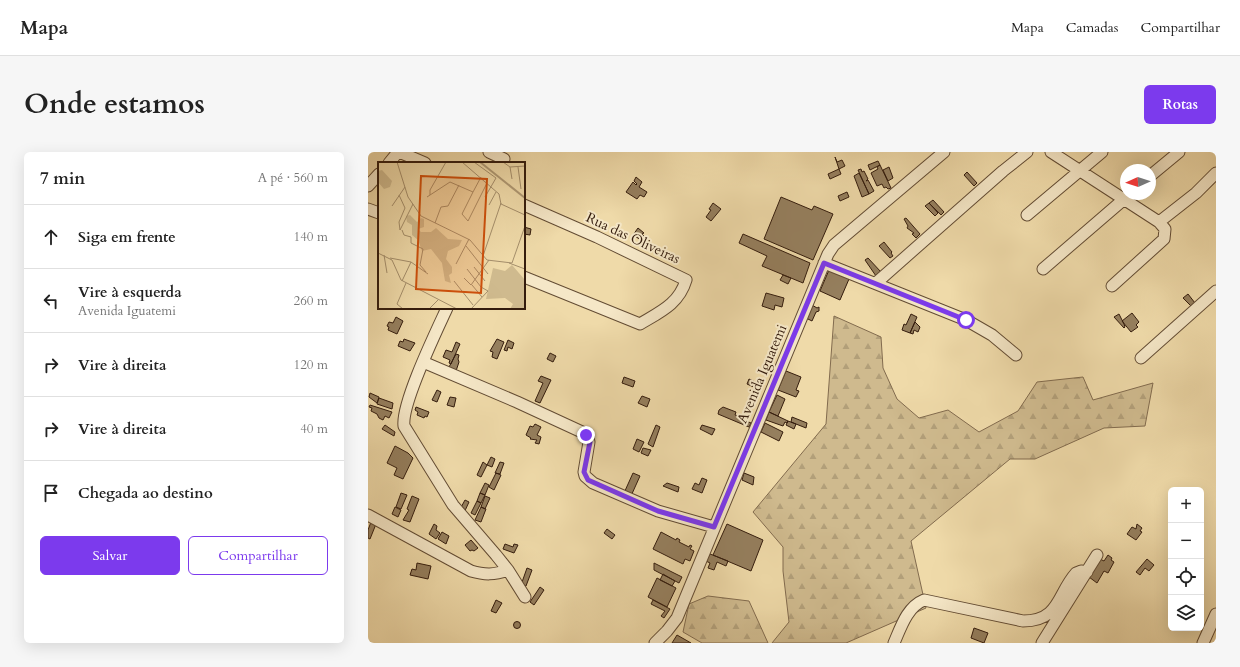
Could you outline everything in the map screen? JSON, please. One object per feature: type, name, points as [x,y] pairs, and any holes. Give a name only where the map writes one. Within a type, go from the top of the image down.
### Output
[{"type":"street","points":[[390,162],[398,152],[423,162]]},
{"type":"street","points":[[489,152],[504,159]]},
{"type":"street","name":"Avenida Iguatemi","points":[[654,643],[667,631],[677,618],[824,263],[834,245],[944,152]]},
{"type":"street","points":[[876,283],[1003,171],[1027,152]]},
{"type":"street","points":[[1051,152],[1080,172],[1120,193]]},
{"type":"street","points":[[1027,215],[1102,152]]},
{"type":"street","points":[[1156,171],[1179,152]]},
{"type":"street","points":[[1159,222],[1196,193],[1216,172]]},
{"type":"street","points":[[368,186],[378,175]]},
{"type":"street","points":[[1043,269],[1124,200]]},
{"type":"street","points":[[1112,286],[1164,239],[1165,229],[1159,222],[1131,200]]},
{"type":"street","name":"Rua das Oliveiras","points":[[525,205],[597,236],[686,280],[683,292],[670,306],[640,324],[525,276]]},
{"type":"street","points":[[368,209],[378,213]]},
{"type":"street","points":[[824,263],[966,320],[992,335],[1016,355]]},
{"type":"street","points":[[1141,358],[1216,291]]},
{"type":"street","points":[[447,309],[423,362],[404,413],[404,426],[453,506],[484,540],[508,570],[525,597]]},
{"type":"street","points":[[423,362],[524,405],[582,432],[590,442],[584,472],[585,476],[593,483],[658,511],[714,527]]},
{"type":"street","points":[[368,515],[470,571],[483,575],[495,575],[508,570]]},
{"type":"street","points":[[1043,640],[1097,555]]},
{"type":"street","points":[[894,643],[908,612],[916,603],[924,600],[1023,621],[1035,620],[1047,615],[1055,609],[1076,573],[1081,571],[1087,572]]},
{"type":"street","points":[[1203,643],[1216,614]]},
{"type":"green space","points":[[834,316],[881,337],[883,368],[897,399],[919,418],[948,410],[979,432],[1018,411],[1037,382],[1083,377],[1093,400],[1153,383],[1145,426],[1104,428],[1035,459],[1010,459],[911,541],[926,608],[846,643],[772,643],[789,622],[783,571],[783,547],[753,512],[826,424]]},
{"type":"green space","points":[[708,596],[749,601],[768,643],[702,643],[683,632],[689,604]]},
{"type":"building","points":[[835,157],[837,162],[842,160],[845,166],[839,169]]},
{"type":"building","points":[[878,161],[880,165],[870,170],[868,165]]},
{"type":"building","points":[[880,165],[891,188],[884,188],[882,184],[877,186],[871,173],[878,169],[877,167]]},
{"type":"building","points":[[889,167],[893,178],[888,181],[883,170]]},
{"type":"building","points":[[839,169],[841,174],[830,179],[828,174]]},
{"type":"building","points":[[861,169],[862,172],[864,171],[868,179],[866,181],[868,180],[874,191],[869,194],[858,170]]},
{"type":"building","points":[[967,172],[977,183],[974,186],[964,175]]},
{"type":"building","points":[[859,173],[869,194],[862,197],[854,176]]},
{"type":"building","points":[[636,177],[642,182],[639,187],[647,192],[644,197],[640,195],[637,199],[626,192],[633,182],[636,185],[637,184],[634,181]]},
{"type":"building","points":[[847,192],[849,197],[840,201],[838,196]]},
{"type":"building","points":[[781,197],[812,210],[814,206],[833,214],[813,260],[764,239]]},
{"type":"building","points":[[933,200],[944,212],[941,215],[929,203]]},
{"type":"building","points":[[713,203],[721,209],[711,221],[706,217],[711,210],[709,209]]},
{"type":"building","points":[[929,203],[938,213],[935,216],[925,206]]},
{"type":"building","points":[[906,218],[920,234],[916,238],[912,234],[914,233],[907,228],[908,226],[904,219]]},
{"type":"building","points":[[525,227],[531,229],[530,235],[525,234]]},
{"type":"building","points":[[638,228],[644,233],[642,234],[644,236],[641,240],[633,235]]},
{"type":"building","points":[[743,234],[810,263],[803,283],[762,266],[767,256],[739,243]]},
{"type":"building","points":[[884,242],[892,252],[891,253],[893,256],[890,258],[879,246]]},
{"type":"building","points":[[868,258],[881,272],[876,276],[865,260]]},
{"type":"building","points":[[829,270],[849,279],[840,300],[820,291]]},
{"type":"building","points":[[783,275],[791,278],[788,284],[780,280]]},
{"type":"building","points":[[766,293],[784,298],[782,307],[775,305],[774,310],[762,306]]},
{"type":"building","points":[[1188,294],[1195,303],[1191,306],[1183,298]]},
{"type":"building","points":[[812,305],[817,308],[819,307],[819,311],[816,312],[812,321],[806,318]]},
{"type":"building","points":[[1132,313],[1139,322],[1136,325],[1138,327],[1131,332],[1122,321]]},
{"type":"building","points":[[911,314],[917,317],[910,333],[902,330]]},
{"type":"building","points":[[1119,314],[1124,324],[1124,328],[1114,317]]},
{"type":"building","points":[[396,317],[403,321],[397,334],[388,330],[389,327],[387,326],[389,322],[393,323]]},
{"type":"building","points":[[915,322],[920,327],[918,332],[914,330],[913,334],[910,333]]},
{"type":"building","points":[[404,339],[415,343],[410,351],[398,346],[400,341],[403,342]]},
{"type":"building","points":[[497,339],[504,342],[497,359],[492,357],[493,352],[490,351]]},
{"type":"building","points":[[508,340],[514,343],[512,349],[508,347],[507,351],[504,350]]},
{"type":"building","points":[[456,342],[460,344],[451,364],[449,363],[450,360],[443,357],[446,350],[452,352]]},
{"type":"building","points":[[550,353],[556,356],[553,362],[547,359]]},
{"type":"building","points":[[456,354],[459,355],[459,362],[456,371],[449,367]]},
{"type":"building","points":[[786,371],[801,377],[796,390],[799,391],[796,397],[778,390]]},
{"type":"building","points":[[541,376],[551,380],[540,403],[535,401],[543,383],[538,381]]},
{"type":"building","points":[[624,377],[635,381],[633,387],[622,383]]},
{"type":"building","points":[[749,379],[760,384],[758,389],[747,384]]},
{"type":"building","points":[[437,390],[441,392],[437,402],[432,400]]},
{"type":"building","points":[[370,393],[379,397],[377,403],[369,397]]},
{"type":"building","points":[[777,395],[785,399],[778,416],[769,412]]},
{"type":"building","points":[[642,396],[650,399],[647,407],[638,403]]},
{"type":"building","points":[[450,397],[456,398],[454,407],[447,405]]},
{"type":"building","points":[[379,398],[393,403],[392,409],[377,404]]},
{"type":"building","points":[[370,405],[392,412],[389,418],[385,416],[383,420],[371,411],[372,408],[369,407]]},
{"type":"building","points":[[416,407],[429,412],[427,417],[425,416],[424,418],[417,415],[418,412],[415,410]]},
{"type":"building","points":[[723,407],[736,412],[735,415],[745,418],[744,420],[751,423],[749,427],[718,414],[719,410]]},
{"type":"building","points":[[769,412],[788,421],[787,423],[785,422],[783,426],[766,420]]},
{"type":"building","points":[[792,417],[807,423],[806,428],[791,422]]},
{"type":"building","points":[[788,421],[796,424],[794,429],[786,425]]},
{"type":"building","points":[[765,423],[783,432],[779,441],[761,432]]},
{"type":"building","points":[[535,424],[541,427],[537,435],[541,437],[539,444],[535,443],[537,440],[530,439],[531,438],[526,435],[530,426],[533,427]]},
{"type":"building","points":[[385,425],[395,432],[394,436],[382,429]]},
{"type":"building","points":[[656,425],[660,427],[653,447],[648,444]]},
{"type":"building","points":[[702,425],[715,429],[712,435],[700,429]]},
{"type":"building","points":[[637,439],[644,442],[639,452],[633,449]]},
{"type":"building","points":[[395,446],[408,453],[413,458],[403,479],[394,475],[397,468],[387,463]]},
{"type":"building","points":[[643,448],[651,450],[648,456],[641,453]]},
{"type":"building","points":[[491,457],[495,459],[492,467],[487,465]]},
{"type":"building","points":[[483,462],[487,465],[481,477],[477,475]]},
{"type":"building","points":[[500,462],[504,463],[500,474],[495,473]]},
{"type":"building","points":[[496,473],[501,475],[494,490],[489,487]]},
{"type":"building","points":[[633,473],[640,476],[631,496],[624,493]]},
{"type":"building","points":[[744,473],[754,477],[753,485],[742,480]]},
{"type":"building","points":[[702,478],[707,480],[702,493],[692,489],[695,483],[699,485]]},
{"type":"building","points":[[485,483],[489,485],[485,495],[480,493]]},
{"type":"building","points":[[667,483],[679,487],[678,492],[663,486]]},
{"type":"building","points":[[401,493],[407,495],[401,509],[396,507]]},
{"type":"building","points":[[480,493],[485,495],[481,503],[477,501]]},
{"type":"building","points":[[412,496],[419,499],[410,522],[403,520],[409,510],[407,509]]},
{"type":"building","points":[[485,496],[490,498],[485,509],[481,507]]},
{"type":"building","points":[[465,500],[469,502],[463,515],[459,511]]},
{"type":"building","points":[[477,501],[481,503],[475,515],[471,513]]},
{"type":"building","points":[[395,507],[401,510],[398,517],[392,514]]},
{"type":"building","points":[[481,507],[486,509],[481,522],[475,520]]},
{"type":"building","points":[[371,522],[376,524],[370,539],[368,538],[368,530]]},
{"type":"building","points":[[434,524],[437,526],[436,530],[440,533],[436,539],[429,534]]},
{"type":"building","points":[[727,524],[763,540],[751,571],[713,555]]},
{"type":"building","points":[[1137,524],[1142,528],[1140,531],[1142,532],[1136,540],[1127,534],[1132,527],[1136,529]]},
{"type":"building","points":[[607,529],[615,535],[612,539],[604,533]]},
{"type":"building","points":[[442,532],[449,536],[446,544],[438,539]]},
{"type":"building","points":[[661,532],[676,540],[677,538],[680,540],[679,542],[689,547],[690,545],[692,546],[690,549],[694,551],[690,561],[685,559],[683,564],[653,549]]},
{"type":"building","points":[[471,540],[478,548],[474,551],[470,551],[465,545]]},
{"type":"building","points":[[505,544],[513,547],[514,544],[518,545],[514,553],[503,549]]},
{"type":"building","points":[[710,554],[728,561],[726,566],[717,562],[714,570],[708,568],[710,563],[706,561]]},
{"type":"building","points":[[1108,555],[1114,562],[1108,573],[1104,571],[1097,583],[1089,577],[1100,559],[1104,561]]},
{"type":"building","points":[[1147,559],[1154,565],[1149,571],[1145,568],[1140,575],[1136,572]]},
{"type":"building","points":[[417,563],[431,566],[428,579],[410,575],[412,569],[416,570]]},
{"type":"building","points":[[654,563],[682,577],[679,583],[654,570]]},
{"type":"building","points":[[527,568],[532,570],[526,586],[521,585]]},
{"type":"building","points":[[663,574],[675,581],[672,586],[660,580]]},
{"type":"building","points":[[657,578],[676,588],[667,607],[648,597]]},
{"type":"building","points":[[540,587],[544,590],[534,605],[530,602]]},
{"type":"building","points":[[496,600],[502,603],[496,613],[491,611]]},
{"type":"building","points":[[653,600],[670,609],[664,618],[661,616],[665,611],[651,604]]},
{"type":"building","points":[[517,621],[520,622],[520,628],[517,629],[514,628],[513,625],[514,622]]},
{"type":"building","points":[[974,628],[988,633],[984,643],[971,638]]},
{"type":"building","points":[[677,635],[691,643],[672,643]]},
{"type":"route","points":[[586,435],[590,442],[584,466],[585,476],[588,480],[668,515],[714,527],[824,263],[966,320]]}]
